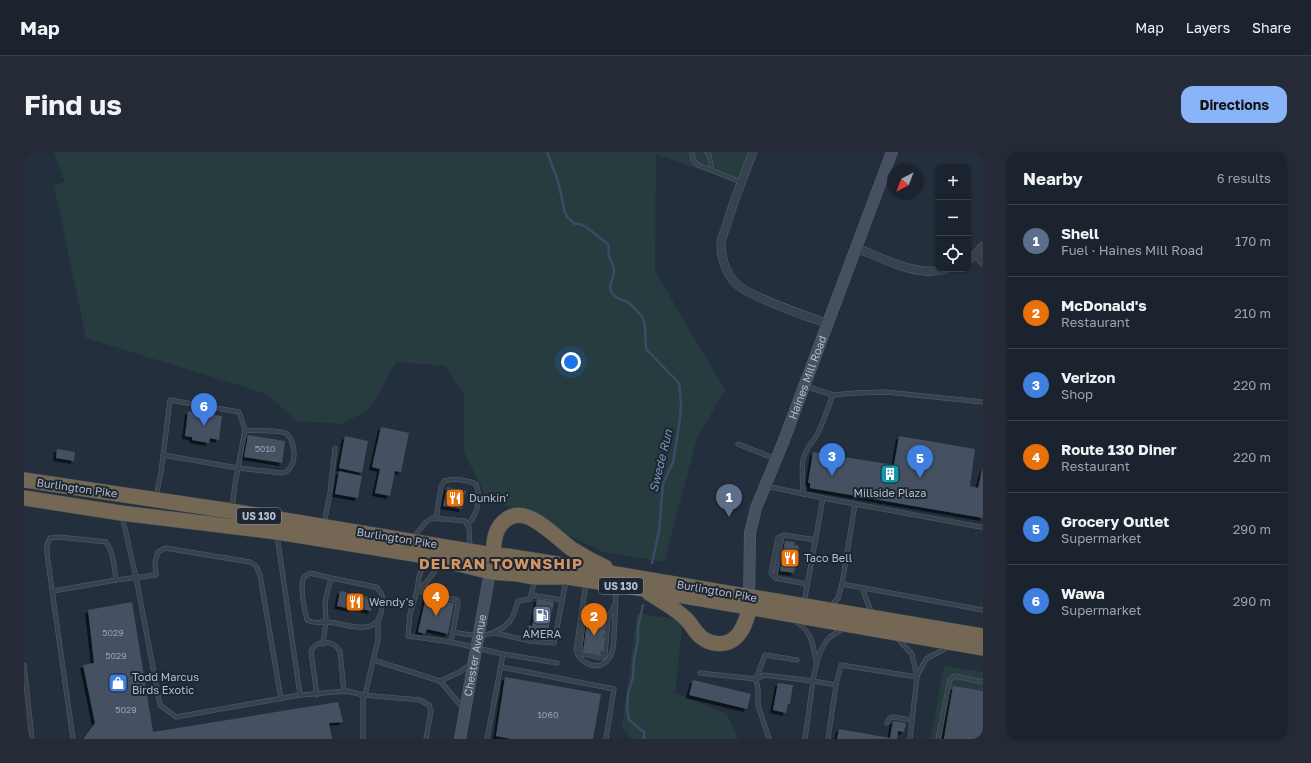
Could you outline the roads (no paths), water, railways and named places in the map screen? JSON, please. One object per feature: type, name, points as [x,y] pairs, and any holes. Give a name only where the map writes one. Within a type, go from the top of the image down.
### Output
[{"type":"highway","name":"Burlington Pike","points":[[24,480],[231,511],[411,540],[493,555],[507,556],[616,580],[749,602],[782,614],[983,648]]},
{"type":"highway","name":"Burlington Pike","points":[[24,498],[121,513],[277,532],[426,556],[490,572],[535,577],[567,577],[587,581],[616,580],[644,589],[749,602],[803,606],[983,636]]},
{"type":"highway","points":[[493,555],[494,541],[497,530],[509,517],[517,515],[533,520],[543,526],[572,549],[616,580]]},
{"type":"highway","points":[[644,589],[685,618],[699,636],[715,644],[730,641],[737,636],[745,621],[749,602]]},
{"type":"street","points":[[753,152],[732,205],[721,243],[722,260],[729,276],[741,288],[762,299],[828,324]]},
{"type":"street","name":"Haines Mill Road","points":[[749,602],[750,533],[756,508],[828,324],[892,152]]},
{"type":"street","points":[[971,258],[983,246]]},
{"type":"street","points":[[856,248],[907,268],[935,272]]},
{"type":"street","points":[[976,254],[983,262]]},
{"type":"street","name":"Chester Avenue","points":[[460,739],[493,555]]},
{"type":"lane","points":[[692,152],[693,160],[698,165],[741,182]]},
{"type":"lane","points":[[707,152],[712,170]]},
{"type":"lane","points":[[804,386],[833,395],[886,392],[983,402]]},
{"type":"lane","points":[[803,494],[803,459],[809,444],[818,434],[833,395]]},
{"type":"lane","points":[[155,500],[163,455],[170,400],[239,412],[245,430],[231,511]]},
{"type":"lane","points":[[163,455],[238,468],[282,473],[288,472],[291,469],[294,462],[293,441],[290,436],[284,432],[245,430]]},
{"type":"lane","points":[[738,444],[776,459]]},
{"type":"lane","points":[[323,526],[330,493],[335,448]]},
{"type":"lane","points":[[434,518],[441,487],[444,481],[450,479],[468,481],[476,484],[478,490],[476,511],[468,524],[470,550]]},
{"type":"lane","points":[[765,486],[983,527]]},
{"type":"lane","points":[[803,606],[823,498]]},
{"type":"lane","points":[[828,610],[838,598],[842,584],[855,504]]},
{"type":"lane","points":[[121,513],[136,578],[160,705],[176,717],[300,695],[317,695],[347,691],[364,695],[420,700],[429,705],[431,711],[426,739]]},
{"type":"lane","points":[[411,540],[425,523],[434,518],[465,521],[468,524]]},
{"type":"lane","points":[[277,532],[300,695]]},
{"type":"lane","points":[[807,584],[775,578],[771,573],[778,538],[784,535],[816,540]]},
{"type":"lane","points":[[73,739],[47,545],[50,538],[59,537],[106,542],[110,547],[116,580]]},
{"type":"lane","points":[[53,591],[156,575],[155,562],[158,552],[165,548],[250,562],[256,566],[260,576],[281,699]]},
{"type":"lane","points":[[426,556],[418,577],[417,591],[410,614],[408,636],[450,642],[503,654],[558,663]]},
{"type":"lane","points":[[417,591],[425,584],[443,560]]},
{"type":"lane","points":[[364,739],[364,695],[378,640],[378,622],[382,613],[382,592],[376,587],[310,573],[304,577],[302,584],[307,620],[314,624],[326,622],[369,627],[378,622]]},
{"type":"lane","points":[[494,633],[511,620],[518,601],[530,599],[535,577]]},
{"type":"lane","points":[[453,632],[479,636],[494,633],[530,641],[554,643],[567,577]]},
{"type":"lane","points":[[323,644],[326,622],[325,602],[331,578]]},
{"type":"lane","points":[[587,581],[576,650],[578,657],[584,662],[594,666],[602,665],[607,662],[612,652],[616,602],[616,580]]},
{"type":"lane","points":[[842,584],[983,610]]},
{"type":"lane","points":[[862,588],[874,618]]},
{"type":"lane","points":[[417,591],[457,600],[458,603],[450,642]]},
{"type":"lane","points":[[531,595],[562,600]]},
{"type":"lane","points":[[583,610],[585,617],[580,650],[582,654],[603,658],[605,655],[608,618],[616,602]]},
{"type":"lane","points":[[782,614],[799,624],[812,639],[816,662],[805,739]]},
{"type":"lane","points":[[816,662],[830,637],[849,625]]},
{"type":"lane","points":[[889,632],[912,654],[916,677],[910,739]]},
{"type":"lane","points":[[317,695],[311,652],[313,647],[317,644],[332,643],[337,646],[340,651],[344,692]]},
{"type":"lane","points":[[916,677],[926,658],[955,644]]},
{"type":"lane","points":[[487,739],[503,654]]},
{"type":"lane","points":[[769,739],[758,705],[756,679],[765,655],[797,660]]},
{"type":"lane","points":[[373,660],[440,681],[465,710]]},
{"type":"lane","points":[[440,681],[460,672],[474,662]]},
{"type":"lane","points":[[24,665],[32,739]]},
{"type":"lane","points":[[828,739],[836,685],[841,665],[916,677]]},
{"type":"lane","points":[[501,667],[614,689],[606,739]]},
{"type":"lane","points":[[700,673],[756,679],[764,675],[836,685]]},
{"type":"lane","points":[[938,739],[950,679],[955,676],[983,682]]},
{"type":"lane","points":[[887,723],[889,719],[893,717],[912,720]]},
{"type":"waterway","name":"Swede Run","points":[[547,152],[558,181],[565,213],[575,224],[580,224],[586,227],[608,244],[609,256],[614,271],[610,284],[611,291],[617,297],[629,303],[641,315],[645,327],[645,342],[647,350],[679,384],[681,403],[680,419],[673,462],[663,484],[659,531],[652,563]]},
{"type":"waterway","name":"Swede Run","points":[[643,605],[638,627],[638,640],[634,659],[633,677],[628,694],[627,707],[629,720],[644,732],[644,739]]},
{"type":"place","name":"Wawa","points":[[204,426]]},
{"type":"place","name":"Millside Plaza","points":[[890,474]]},
{"type":"place","name":"Verizon","points":[[832,476]]},
{"type":"place","name":"Grocery Outlet","points":[[920,478]]},
{"type":"place","name":"Dunkin'","points":[[455,498]]},
{"type":"place","name":"Shell","points":[[729,517]]},
{"type":"place","name":"Taco Bell","points":[[790,558]]},
{"type":"place","name":"Wendy's","points":[[355,602]]},
{"type":"place","name":"AMERA","points":[[542,615]]},
{"type":"place","name":"Route 130 Diner","points":[[436,616]]},
{"type":"place","name":"McDonald's","points":[[594,636]]},
{"type":"place","name":"Todd Marcus Birds Exotic","points":[[118,683]]},
{"type":"district","name":"DELRAN TOWNSHIP","points":[[501,564]]}]
